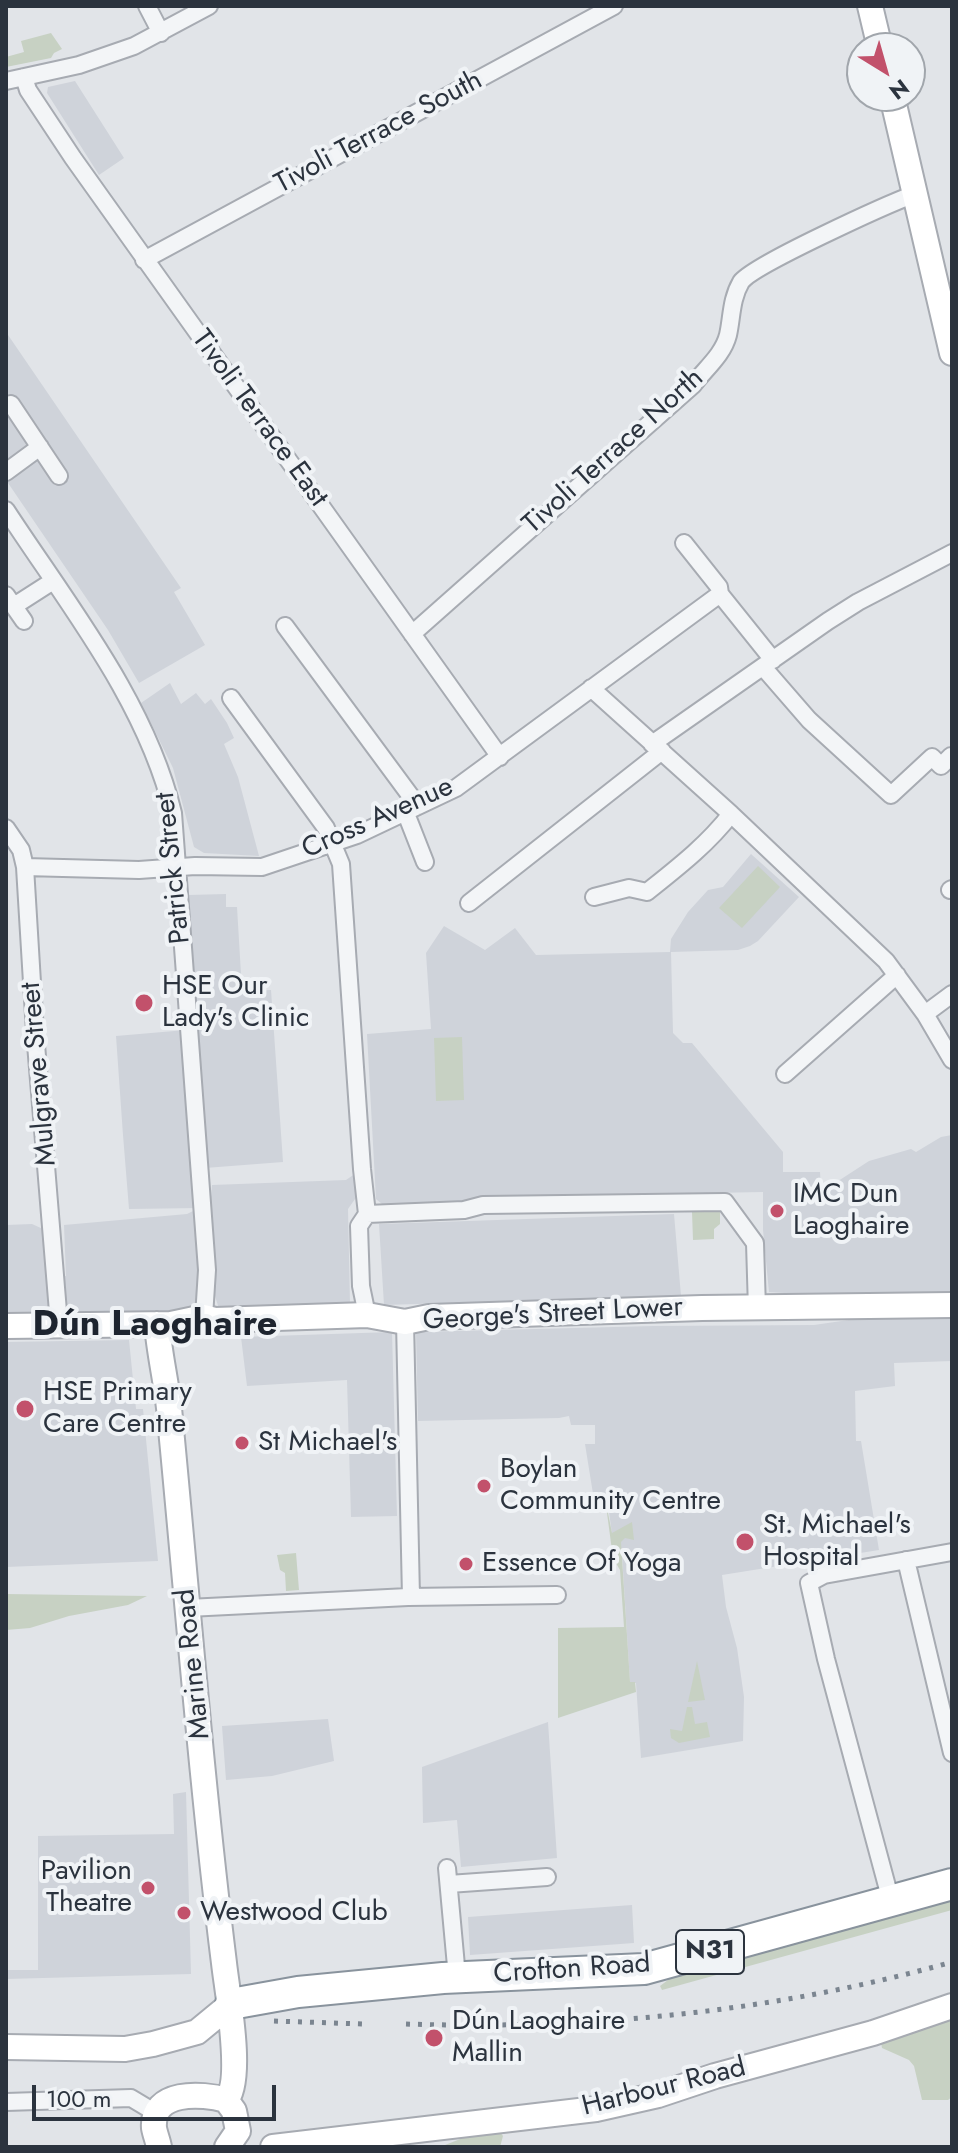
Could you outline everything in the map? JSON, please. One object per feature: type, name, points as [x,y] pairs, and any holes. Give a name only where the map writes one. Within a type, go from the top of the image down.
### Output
[{"type":"highway","name":"Crofton Road","points":[[231,2004],[298,1992],[457,1977],[644,1969],[952,1884]]},
{"type":"street","points":[[147,6],[161,33]]},
{"type":"street","points":[[6,81],[79,65],[134,46],[209,6]]},
{"type":"street","name":"Tivoli Terrace South","points":[[144,260],[614,6]]},
{"type":"street","points":[[870,6],[876,32]]},
{"type":"street","name":"Tivoli Terrace East","points":[[24,77],[28,90],[50,124],[144,260],[500,757]]},
{"type":"street","points":[[896,112],[952,353]]},
{"type":"street","name":"Tivoli Terrace North","points":[[412,634],[693,385],[720,354],[727,337],[734,297],[743,279],[763,266],[915,194]]},
{"type":"street","points":[[11,404],[59,476]]},
{"type":"street","points":[[6,472],[40,447]]},
{"type":"street","name":"Patrick Street","points":[[6,510],[12,535],[53,581],[125,696],[164,778],[173,813],[207,1270],[204,1317]]},
{"type":"street","points":[[684,543],[719,587],[720,594],[809,720],[891,795],[932,757],[941,766],[951,756]]},
{"type":"street","points":[[469,903],[657,747],[768,664],[858,602],[952,553]]},
{"type":"street","points":[[24,621],[10,600],[53,581]]},
{"type":"street","name":"Cross Avenue","points":[[25,867],[139,870],[262,867],[357,835],[443,796],[720,594]]},
{"type":"street","points":[[285,626],[411,809],[425,862]]},
{"type":"street","points":[[591,688],[731,814],[886,961],[925,1014],[952,1060]]},
{"type":"street","points":[[231,698],[334,843],[341,864],[367,1214],[359,1226],[361,1286],[367,1315]]},
{"type":"street","points":[[594,897],[629,888],[647,892],[717,832],[731,814]]},
{"type":"street","name":"Mulgrave Street","points":[[6,828],[21,850],[25,867],[59,1324]]},
{"type":"street","points":[[785,1074],[897,975]]},
{"type":"street","points":[[925,1014],[952,994]]},
{"type":"street","points":[[367,1214],[464,1210],[483,1205],[725,1202],[755,1243],[750,1309]]},
{"type":"street","name":"George's Street Lower","points":[[6,1326],[171,1324],[204,1317],[215,1320],[367,1315],[405,1322],[429,1317],[702,1308],[952,1305]]},
{"type":"street","points":[[405,1322],[411,1597]]},
{"type":"street","name":"Marine Road","points":[[157,1324],[169,1407],[207,1814],[224,1968],[231,2004]]},
{"type":"street","points":[[891,1901],[826,1659],[809,1583],[824,1575],[952,1552]]},
{"type":"street","points":[[906,1560],[952,1753]]},
{"type":"street","points":[[188,1608],[411,1597],[557,1595]]},
{"type":"street","points":[[457,1977],[448,1876],[547,1877]]},
{"type":"street","points":[[6,2047],[125,2049],[153,2044],[197,2032],[231,2004]]},
{"type":"street","points":[[226,2100],[231,2095],[235,2078],[231,2004]]},
{"type":"street","name":"Harbour Road","points":[[273,2147],[596,2109],[658,2095],[873,2033],[952,2006]]},
{"type":"street","points":[[159,2147],[154,2127],[156,2113],[165,2103],[181,2096],[212,2096],[226,2100],[234,2111],[232,2139],[258,2147]]},
{"type":"street","points":[[6,2102],[131,2098],[156,2113]]},
{"type":"shaded area","points":[[75,81],[124,158],[99,175],[47,93],[48,87]]},
{"type":"shaded area","points":[[6,332],[181,588],[174,592],[205,645],[139,683],[108,630],[6,480]]},
{"type":"shaded area","points":[[170,683],[181,704],[196,693],[205,704],[211,699],[227,723],[234,738],[224,744],[238,777],[259,856],[204,853],[194,847],[173,768],[141,703]]},
{"type":"shaded area","points":[[751,854],[799,897],[750,946],[738,950],[671,952],[673,1033],[683,1043],[692,1043],[783,1152],[783,1172],[820,1172],[821,1188],[832,1185],[869,1161],[911,1149],[916,1152],[941,1137],[952,1135],[952,1304],[769,1292],[763,1192],[657,1194],[487,1208],[473,1204],[382,1204],[376,1199],[367,1034],[431,1029],[426,953],[444,926],[485,950],[515,928],[536,955],[670,952],[671,939],[688,912],[708,890],[723,887]]},
{"type":"shaded area","points":[[226,894],[226,907],[237,907],[242,991],[271,990],[283,1162],[205,1168],[188,895]]},
{"type":"shaded area","points":[[186,1030],[206,1256],[212,1185],[346,1180],[362,1169],[362,1189],[348,1209],[350,1304],[219,1309],[208,1273],[204,1316],[65,1314],[47,1280],[50,1325],[6,1326],[6,1225],[32,1224],[43,1229],[46,1277],[66,1276],[64,1225],[187,1214],[199,1208],[129,1209],[123,1135],[116,1036]]},
{"type":"shaded area","points":[[674,1214],[681,1296],[384,1305],[379,1224]]},
{"type":"shaded area","name":"St. Michael's Hospital","points":[[952,1305],[952,1361],[894,1363],[895,1386],[855,1391],[856,1441],[861,1441],[879,1550],[722,1575],[744,1697],[743,1741],[641,1758],[636,1683],[630,1683],[622,1554],[615,1555],[607,1498],[594,1500],[585,1444],[595,1444],[595,1425],[571,1425],[569,1416],[418,1421],[416,1332],[814,1325]]},
{"type":"shaded area","points":[[392,1332],[397,1516],[351,1517],[347,1380],[247,1386],[241,1337]]},
{"type":"shaded area","points":[[129,1340],[136,1409],[143,1409],[158,1561],[6,1567],[6,1342]]},
{"type":"shaded area","points":[[328,1719],[334,1761],[272,1776],[226,1780],[222,1726]]},
{"type":"shaded area","points":[[548,1722],[557,1858],[461,1867],[457,1820],[423,1823],[422,1767]]},
{"type":"shaded area","points":[[186,1792],[191,1974],[6,1979],[6,1970],[38,1970],[38,1836],[174,1834],[173,1794]]},
{"type":"shaded area","points":[[632,1905],[634,1943],[470,1955],[468,1917]]},
{"type":"green space","points":[[51,33],[62,49],[51,58],[6,67],[6,57],[24,52],[21,41]]},
{"type":"green space","points":[[758,866],[780,887],[742,928],[719,908]]},
{"type":"green space","points":[[462,1037],[464,1100],[436,1101],[434,1038]]},
{"type":"green space","points":[[720,1211],[720,1224],[714,1229],[714,1239],[693,1240],[692,1212]]},
{"type":"green space","points":[[605,1498],[612,1533],[632,1522],[634,1540],[625,1538],[621,1542],[630,1682],[635,1682],[636,1692],[558,1718],[558,1628],[624,1627],[620,1570],[613,1558]]},
{"type":"green space","points":[[296,1553],[299,1590],[286,1591],[285,1573],[280,1570],[277,1555]]},
{"type":"green space","points":[[6,1594],[147,1596],[128,1605],[69,1616],[30,1628],[6,1630]]},
{"type":"green space","points":[[697,1661],[705,1700],[688,1702]]},
{"type":"green space","points":[[687,1707],[692,1707],[695,1724],[707,1722],[710,1737],[679,1743],[671,1738],[670,1729],[682,1731]]},
{"type":"green space","points":[[952,1897],[952,1910],[662,1990],[660,1986],[676,1974]]},
{"type":"green space","points":[[952,2015],[952,2097],[948,2100],[922,2100],[914,2066],[909,2060],[882,2048],[881,2043]]},
{"type":"green space","points":[[500,2132],[503,2136],[500,2147],[440,2147],[473,2134]]},
{"type":"railway","points":[[406,2024],[544,2024],[681,2014],[818,1994],[952,1962]]},
{"type":"railway","points":[[274,2021],[364,2024]]},
{"type":"place","name":"HSE Our Lady's Clinic","points":[[144,1003]]},
{"type":"place","name":"IMC Dun Laoghaire","points":[[777,1211]]},
{"type":"place","name":"HSE Primary Care Centre","points":[[25,1409]]},
{"type":"place","name":"St Michael's","points":[[242,1443]]},
{"type":"place","name":"Boylan Community Centre","points":[[484,1486]]},
{"type":"place","name":"St. Michael's Hospital","points":[[745,1542]]},
{"type":"place","name":"Essence Of Yoga","points":[[466,1564]]},
{"type":"place","name":"Pavilion Theatre","points":[[148,1888]]},
{"type":"place","name":"Westwood Club","points":[[184,1913]]},
{"type":"place","name":"Dún Laoghaire Mallin","points":[[434,2038]]},
{"type":"district","name":"Dún Laoghaire","points":[[155,1326]]}]
